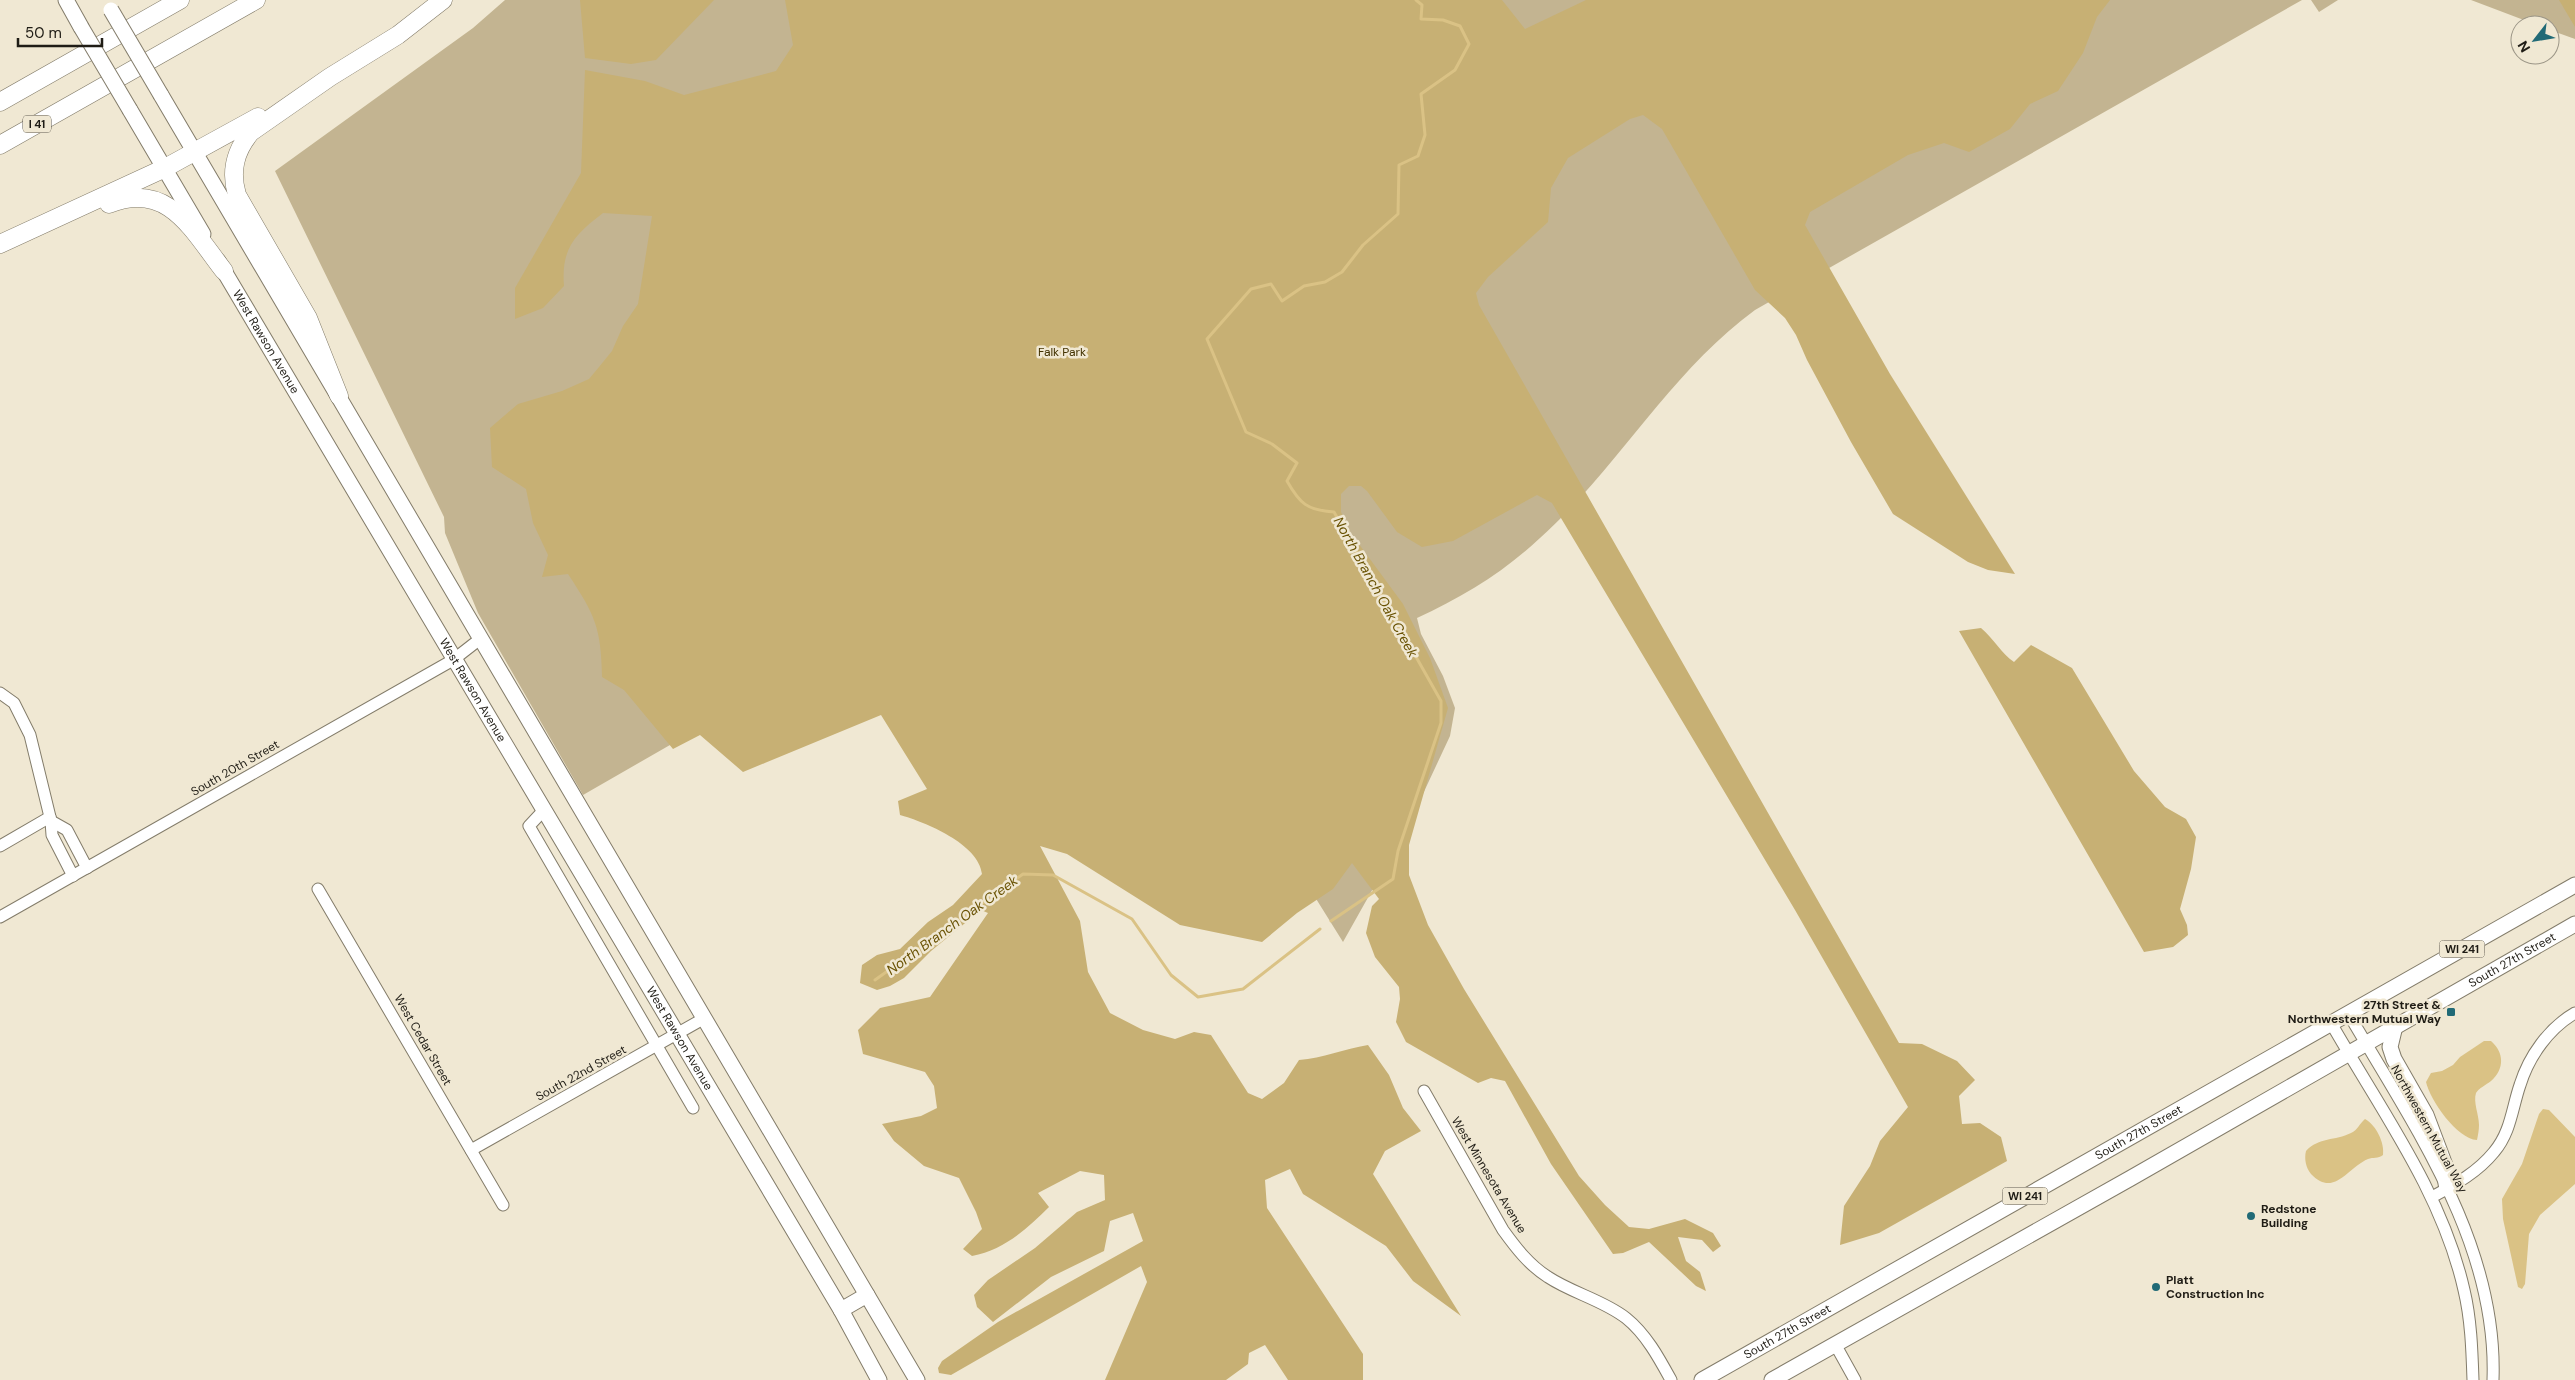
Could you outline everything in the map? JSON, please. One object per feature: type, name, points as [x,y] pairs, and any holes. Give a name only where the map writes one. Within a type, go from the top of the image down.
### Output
[{"type":"highway","points":[[0,102],[180,0]]},
{"type":"highway","name":"I 41","points":[[0,145],[256,0]]},
{"type":"highway","points":[[0,244],[194,153],[330,77],[398,35],[443,0]]},
{"type":"highway","points":[[330,77],[252,132],[239,149],[233,177],[237,195],[308,318],[338,396]]},
{"type":"highway","points":[[44,224],[79,216],[129,198],[155,199],[165,204],[188,224],[224,271]]},
{"type":"main road","name":"West Rawson Avenue","points":[[66,0],[453,660],[841,1310],[879,1380]]},
{"type":"main road","points":[[108,5],[917,1380]]},
{"type":"main road","name":"South 27th Street","points":[[1702,1380],[2575,885]]},
{"type":"main road","name":"South 27th Street","points":[[1772,1380],[2132,1178],[2366,1042],[2575,924]]},
{"type":"main road","points":[[2395,1026],[2390,1047],[2394,1059],[2426,1115],[2446,1168],[2447,1186]]},
{"type":"main road","points":[[841,1310],[867,1295]]},
{"type":"street","name":"South 20th Street","points":[[0,917],[453,660],[480,638]]},
{"type":"street","points":[[0,693],[14,703],[30,735],[51,819],[52,835],[73,876]]},
{"type":"street","points":[[543,811],[530,826],[693,1108]]},
{"type":"street","points":[[51,819],[67,830],[87,868]]},
{"type":"street","points":[[0,846],[51,819]]},
{"type":"street","name":"West Cedar Street","points":[[318,889],[503,1205]]},
{"type":"street","name":"Northwestern Mutual Way","points":[[2348,1013],[2447,1186],[2462,1221],[2484,1285],[2490,1319],[2493,1380]]},
{"type":"street","points":[[2432,1197],[2479,1168],[2495,1152],[2509,1127],[2520,1084],[2528,1065],[2542,1042],[2575,1013]]},
{"type":"street","name":"South 22nd Street","points":[[471,1150],[703,1019]]},
{"type":"street","points":[[2331,1023],[2432,1197],[2444,1225],[2464,1289],[2470,1318],[2473,1380]]},
{"type":"street","name":"West Minnesota Avenue","points":[[1424,1091],[1503,1230],[1518,1251],[1533,1267],[1549,1278],[1603,1304],[1626,1319],[1651,1345],[1671,1380]]},
{"type":"street","points":[[1835,1344],[1855,1380]]},
{"type":"green space","name":"Falk Park","points":[[505,0],[2302,0],[1755,310],[1697,362],[1670,391],[1595,482],[1540,538],[1512,562],[1482,583],[1417,618],[1421,634],[1443,676],[1455,708],[1450,736],[1407,828],[1343,942],[1182,684],[856,638],[583,795],[478,613],[445,533],[444,517],[275,171],[473,28]]},
{"type":"green space","points":[[580,0],[714,0],[656,60],[631,64],[585,58]]},
{"type":"green space","name":"Falk Park","points":[[785,0],[1502,0],[1525,29],[1586,0],[2110,0],[2097,17],[2083,53],[2058,91],[2030,104],[2010,129],[1969,152],[1944,143],[1908,155],[1810,212],[1805,225],[1890,374],[2015,574],[1988,570],[1968,562],[1893,514],[1851,442],[1807,360],[1796,335],[1785,318],[1755,290],[1662,129],[1643,115],[1630,119],[1568,158],[1551,188],[1548,222],[1488,277],[1476,293],[1479,305],[1899,1043],[1922,1044],[1957,1061],[1975,1080],[1959,1096],[1962,1124],[1980,1123],[2001,1137],[2007,1161],[1879,1233],[1840,1245],[1844,1206],[1870,1166],[1880,1141],[1908,1107],[1795,910],[1552,503],[1537,495],[1453,541],[1422,547],[1397,532],[1367,491],[1361,486],[1349,486],[1341,494],[1341,512],[1350,532],[1403,604],[1430,658],[1448,708],[1409,845],[1409,875],[1428,925],[1464,989],[1579,1176],[1605,1205],[1629,1227],[1649,1229],[1685,1219],[1713,1233],[1721,1246],[1713,1252],[1702,1240],[1678,1237],[1686,1261],[1700,1272],[1706,1291],[1696,1286],[1649,1242],[1623,1253],[1613,1254],[1551,1164],[1505,1081],[1491,1078],[1478,1083],[1406,1042],[1396,1022],[1400,999],[1399,987],[1375,957],[1366,933],[1372,906],[1379,899],[1352,863],[1333,889],[1297,913],[1262,942],[1180,925],[1067,854],[1040,846],[1080,921],[1088,972],[1110,1013],[1143,1030],[1175,1039],[1194,1032],[1211,1035],[1248,1093],[1262,1099],[1284,1083],[1299,1060],[1368,1045],[1389,1075],[1403,1108],[1421,1131],[1385,1151],[1373,1174],[1461,1316],[1413,1281],[1386,1246],[1303,1194],[1290,1169],[1265,1180],[1267,1208],[1363,1354],[1363,1380],[1288,1380],[1265,1345],[1249,1353],[1248,1364],[1226,1380],[1105,1380],[1147,1282],[1141,1266],[951,1375],[939,1373],[938,1368],[942,1361],[998,1322],[1143,1241],[1133,1213],[1110,1221],[1104,1251],[1051,1277],[993,1322],[977,1307],[974,1295],[988,1280],[1035,1248],[1077,1212],[1105,1200],[1104,1175],[1080,1171],[1038,1193],[1049,1207],[1041,1215],[1005,1244],[972,1256],[963,1249],[982,1229],[976,1212],[959,1178],[924,1166],[894,1141],[882,1124],[921,1116],[937,1108],[934,1086],[925,1072],[863,1054],[858,1030],[880,1008],[930,997],[988,913],[981,910],[931,951],[904,978],[890,986],[877,990],[860,983],[862,965],[877,955],[900,949],[928,922],[953,905],[982,874],[979,863],[961,844],[949,836],[923,823],[900,815],[898,801],[927,789],[881,715],[743,772],[700,735],[673,749],[624,690],[602,677],[598,633],[585,600],[568,574],[542,577],[548,555],[533,523],[526,489],[492,467],[490,428],[518,404],[562,391],[589,379],[612,351],[623,326],[638,304],[652,216],[603,213],[584,228],[567,252],[564,286],[543,308],[515,319],[515,288],[581,173],[585,70],[645,81],[684,95],[776,71],[793,45]]},
{"type":"green space","points":[[2311,0],[2338,0],[2319,12]]},
{"type":"green space","points":[[2471,0],[2575,0],[2575,39],[2560,34],[2560,15],[2511,15]]},
{"type":"green space","points":[[2559,0],[2575,0],[2575,27]]},
{"type":"green space","points":[[1981,628],[2014,662],[2031,645],[2072,668],[2134,771],[2165,807],[2186,819],[2196,837],[2191,869],[2180,909],[2187,925],[2188,935],[2173,947],[2144,952],[1959,631]]},
{"type":"shaded area","points":[[2484,1041],[2491,1041],[2495,1045],[2500,1055],[2501,1066],[2496,1076],[2476,1093],[2475,1100],[2479,1125],[2477,1140],[2469,1138],[2453,1126],[2433,1099],[2426,1082],[2431,1073],[2442,1071],[2453,1065],[2460,1057]]},
{"type":"shaded area","points":[[2543,1109],[2549,1110],[2575,1137],[2575,1184],[2540,1215],[2529,1234],[2525,1284],[2522,1289],[2518,1287],[2503,1219],[2502,1199],[2522,1164],[2539,1114]]},
{"type":"shaded area","points":[[2365,1119],[2373,1125],[2379,1135],[2383,1145],[2383,1155],[2360,1163],[2334,1182],[2319,1181],[2308,1169],[2305,1157],[2306,1151],[2316,1143],[2353,1132]]},
{"type":"waterway","name":"North Branch Oak Creek","points":[[1331,921],[1393,879],[1398,851],[1441,723],[1441,701],[1334,512],[1317,510],[1300,500],[1287,481],[1297,463],[1272,444],[1246,432],[1207,339],[1251,289],[1271,284],[1282,301],[1304,286],[1325,282],[1342,272],[1363,245],[1398,214],[1399,165],[1418,156],[1425,135],[1421,94],[1455,70],[1469,44],[1460,26],[1443,20],[1421,19],[1422,5],[1416,0]]},
{"type":"waterway","name":"North Branch Oak Creek","points":[[875,980],[1023,874],[1053,875],[1132,919],[1171,975],[1198,997],[1243,989],[1320,929]]},
{"type":"place","name":"27th Street & Northwestern Mutual Way","points":[[2451,1012]]},
{"type":"place","name":"Redstone Building","points":[[2251,1216]]},
{"type":"place","name":"Platt Construction Inc","points":[[2156,1287]]}]
